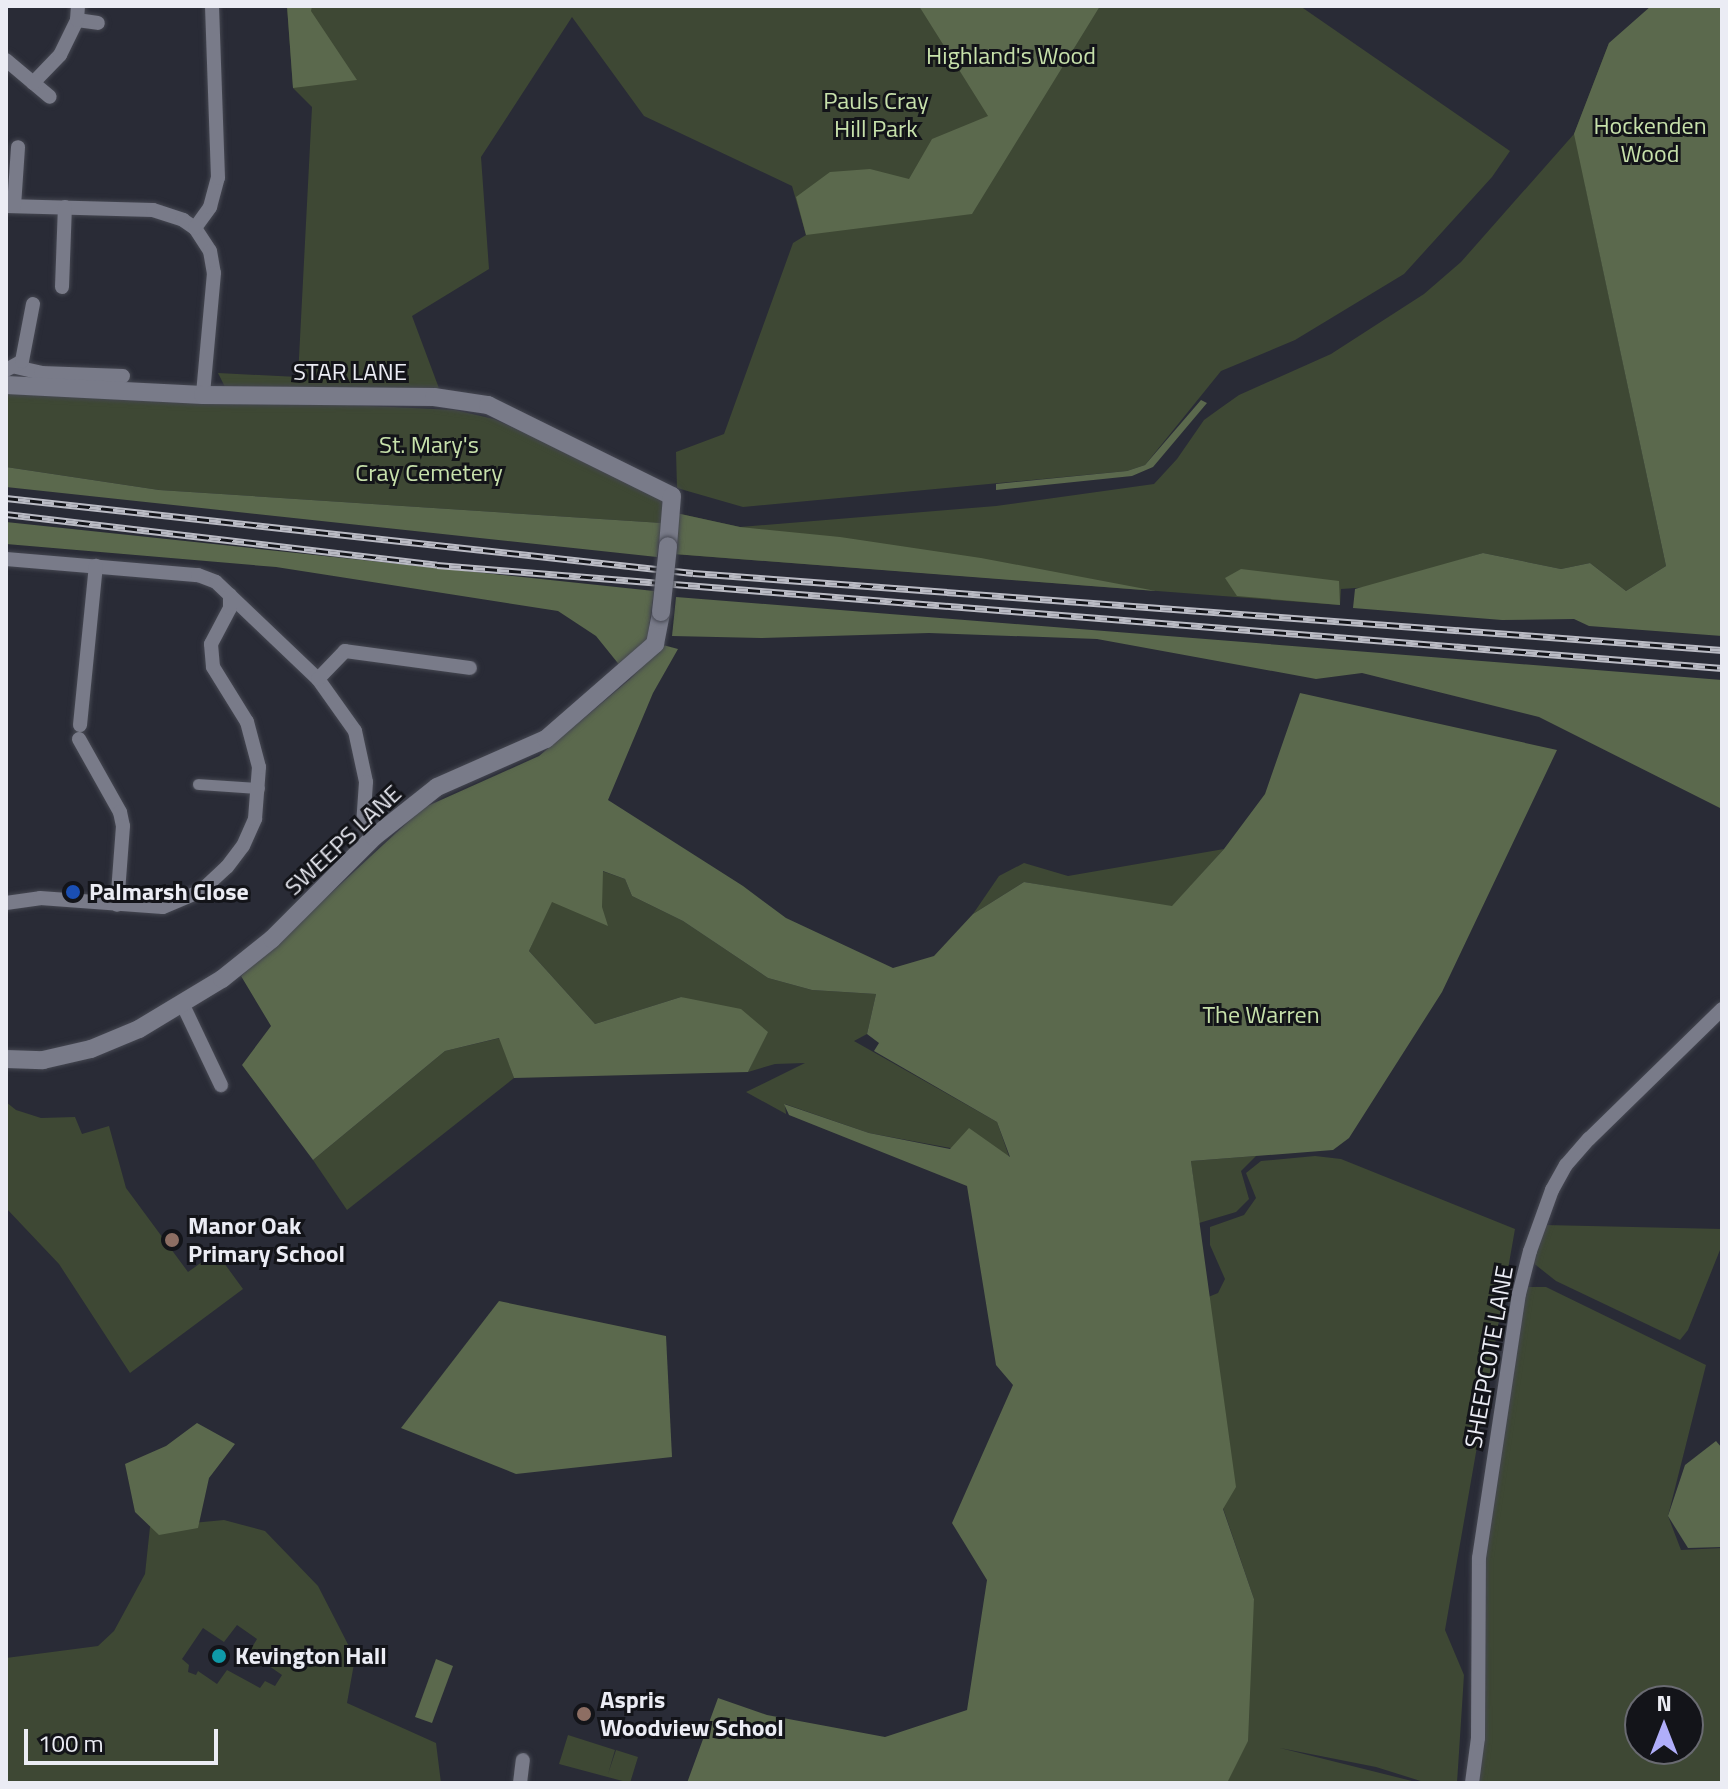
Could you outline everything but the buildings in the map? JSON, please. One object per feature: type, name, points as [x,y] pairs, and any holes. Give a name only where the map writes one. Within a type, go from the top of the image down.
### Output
[{"type":"street","points":[[195,228],[210,207],[218,178],[212,6]]},
{"type":"street","points":[[33,83],[60,55],[78,13],[98,23]]},
{"type":"street","points":[[6,60],[50,97]]},
{"type":"street","points":[[18,147],[10,206],[153,210],[183,220],[195,228],[210,251],[214,273],[203,395]]},
{"type":"street","points":[[62,287],[65,207]]},
{"type":"street","points":[[11,369],[22,361],[33,304]]},
{"type":"street","points":[[11,369],[123,376]]},
{"type":"street","name":"STAR LANE","points":[[6,385],[203,395],[434,397],[488,405],[672,496]]},
{"type":"street","name":"SWEEPS LANE","points":[[6,1059],[43,1060],[91,1049],[139,1029],[222,979],[272,939],[374,837],[437,787],[546,739],[655,644],[672,496]]},
{"type":"street","points":[[6,559],[198,575],[216,582],[318,679],[355,731],[366,782],[363,825],[374,837]]},
{"type":"street","points":[[96,566],[80,732],[83,751],[120,812],[123,826],[117,905]]},
{"type":"street","points":[[6,900],[40,898],[163,907],[201,891],[227,867],[243,846],[255,819],[259,767],[247,722],[213,667],[211,644],[230,608],[230,595]]},
{"type":"street","points":[[318,679],[345,651],[470,668]]},
{"type":"street","points":[[198,784],[259,788]]},
{"type":"street","points":[[182,1003],[221,1085]]},
{"type":"street","name":"SHEEPCOTE LANE","points":[[1472,1783],[1478,1738],[1479,1558],[1519,1294],[1530,1251],[1552,1190],[1566,1165],[1722,1009]]},
{"type":"street","points":[[520,1783],[523,1760]]},
{"type":"green space","name":"Pauls Cray Hill Park","points":[[287,6],[1300,6],[1510,151],[1492,177],[1404,274],[1295,340],[1221,371],[1145,465],[1127,471],[743,507],[677,488],[676,452],[724,434],[793,243],[806,235],[792,186],[644,116],[572,17],[481,157],[489,269],[412,316],[440,391],[226,389],[218,373],[298,377],[312,107],[293,88]]},
{"type":"green space","points":[[287,6],[312,6],[311,11],[357,80],[293,88]]},
{"type":"green space","name":"Highland's Wood","points":[[919,6],[1100,6],[972,214],[806,235],[796,197],[830,172],[870,169],[909,179],[932,139],[988,116]]},
{"type":"green space","name":"Hockenden Wood","points":[[1651,6],[1722,6],[1722,636],[1589,626],[1574,619],[1502,620],[1353,608],[1355,589],[1483,553],[1561,569],[1590,563],[1626,591],[1666,566],[1574,134],[1609,43]]},
{"type":"green space","points":[[1722,6],[1585,184],[1666,566],[1626,591],[1590,563],[1561,569],[1483,553],[1371,587],[1341,589],[1340,605],[674,554],[676,513],[740,527],[996,506],[1154,484],[1177,459],[1204,420],[1239,395],[1331,354],[1424,294],[1461,262],[1574,134],[1609,43]]},
{"type":"green space","name":"St. Mary's Cray Cemetery","points":[[6,389],[455,410],[494,419],[663,499],[662,523],[159,490],[6,467]]},
{"type":"green space","points":[[1201,400],[1207,403],[1153,467],[1132,476],[996,490],[996,484],[1127,471],[1145,465]]},
{"type":"green space","points":[[6,467],[159,490],[662,523],[657,557],[6,487]]},
{"type":"green space","points":[[676,513],[740,527],[840,537],[981,558],[1156,591],[674,554]]},
{"type":"green space","points":[[6,522],[654,591],[647,642],[621,667],[596,636],[558,611],[276,567],[6,544]]},
{"type":"green space","points":[[1241,569],[1339,581],[1340,605],[1237,596],[1225,578]]},
{"type":"green space","points":[[676,597],[1722,680],[1722,809],[1539,717],[1362,673],[1316,679],[1097,639],[929,633],[761,638],[672,636]]},
{"type":"green space","name":"The Warren","points":[[663,645],[678,649],[653,693],[608,800],[743,886],[786,918],[893,968],[934,956],[973,914],[1024,882],[1172,906],[1224,849],[1265,794],[1300,693],[1557,750],[1442,992],[1349,1138],[1333,1150],[1191,1161],[1236,1487],[1223,1509],[1254,1599],[1248,1741],[1227,1783],[687,1783],[718,1698],[767,1715],[885,1737],[967,1710],[987,1580],[952,1523],[1013,1385],[996,1365],[967,1186],[789,1115],[784,1104],[869,1133],[950,1149],[969,1128],[1010,1157],[997,1122],[874,1051],[879,1043],[867,1034],[876,994],[812,990],[768,978],[683,921],[632,896],[625,879],[603,871],[602,907],[608,926],[552,902],[529,951],[595,1024],[681,997],[741,1009],[768,1032],[748,1072],[514,1078],[499,1038],[445,1051],[313,1160],[242,1065],[271,1026],[241,976],[423,808],[539,756],[630,679]]},
{"type":"green space","points":[[1224,849],[1172,907],[1024,882],[973,914],[999,876],[1024,863],[1068,876]]},
{"type":"green space","points":[[602,871],[625,879],[632,896],[683,921],[768,978],[812,990],[876,994],[867,1034],[854,1041],[997,1122],[1010,1159],[869,1133],[785,1104],[786,1114],[746,1092],[805,1063],[775,1064],[748,1072],[767,1032],[681,997],[595,1024],[529,951],[551,901],[602,907]]},
{"type":"green space","points":[[500,1038],[514,1078],[347,1210],[313,1160],[445,1051]]},
{"type":"green space","points":[[6,1102],[16,1110],[41,1118],[75,1117],[82,1134],[109,1126],[126,1188],[188,1272],[216,1252],[243,1289],[130,1373],[59,1264],[6,1208]]},
{"type":"green space","points":[[1256,1156],[1241,1171],[1249,1199],[1236,1212],[1199,1223],[1191,1161]]},
{"type":"green space","points":[[1315,1156],[1341,1159],[1515,1229],[1445,1630],[1464,1675],[1457,1783],[1427,1783],[1376,1767],[1280,1748],[1420,1783],[1227,1783],[1254,1599],[1223,1508],[1201,1300],[1218,1293],[1225,1279],[1210,1245],[1210,1227],[1244,1215],[1256,1198],[1246,1173],[1261,1161]]},
{"type":"green space","points":[[1545,1225],[1722,1229],[1722,1245],[1688,1330],[1680,1340],[1556,1281],[1532,1262]]},
{"type":"green space","points":[[1526,1287],[1546,1287],[1706,1365],[1668,1516],[1681,1550],[1722,1548],[1722,1783],[1477,1783],[1482,1764],[1482,1580]]},
{"type":"green space","points":[[499,1301],[666,1336],[672,1457],[516,1474],[401,1428]]},
{"type":"green space","points":[[197,1423],[235,1444],[209,1478],[198,1528],[159,1535],[135,1512],[125,1464],[166,1446]]},
{"type":"green space","points":[[1716,1441],[1722,1448],[1722,1547],[1688,1548],[1668,1516],[1685,1465]]},
{"type":"green space","points":[[224,1520],[265,1531],[318,1586],[355,1658],[347,1703],[436,1743],[441,1783],[6,1783],[6,1658],[98,1646],[114,1631],[145,1574],[150,1527]],"holes":[[[237,1625],[257,1639],[249,1652],[282,1675],[275,1686],[265,1681],[260,1688],[227,1670],[217,1684],[198,1671],[196,1675],[188,1672],[189,1665],[182,1659],[203,1628],[224,1642]]]},
{"type":"green space","points":[[436,1659],[453,1666],[432,1723],[415,1717]]},
{"type":"green space","points":[[568,1735],[615,1750],[608,1774],[616,1750],[638,1757],[630,1783],[559,1764]]},
{"type":"railway","points":[[6,498],[693,573],[1722,650]]},
{"type":"railway","points":[[6,514],[437,565],[1722,668]]},
{"type":"place","name":"Palmarsh Close","points":[[73,892]]},
{"type":"place","name":"Manor Oak Primary School","points":[[172,1240]]},
{"type":"place","name":"Kevington Hall","points":[[219,1656]]},
{"type":"place","name":"Aspris Woodview School","points":[[584,1714]]}]
